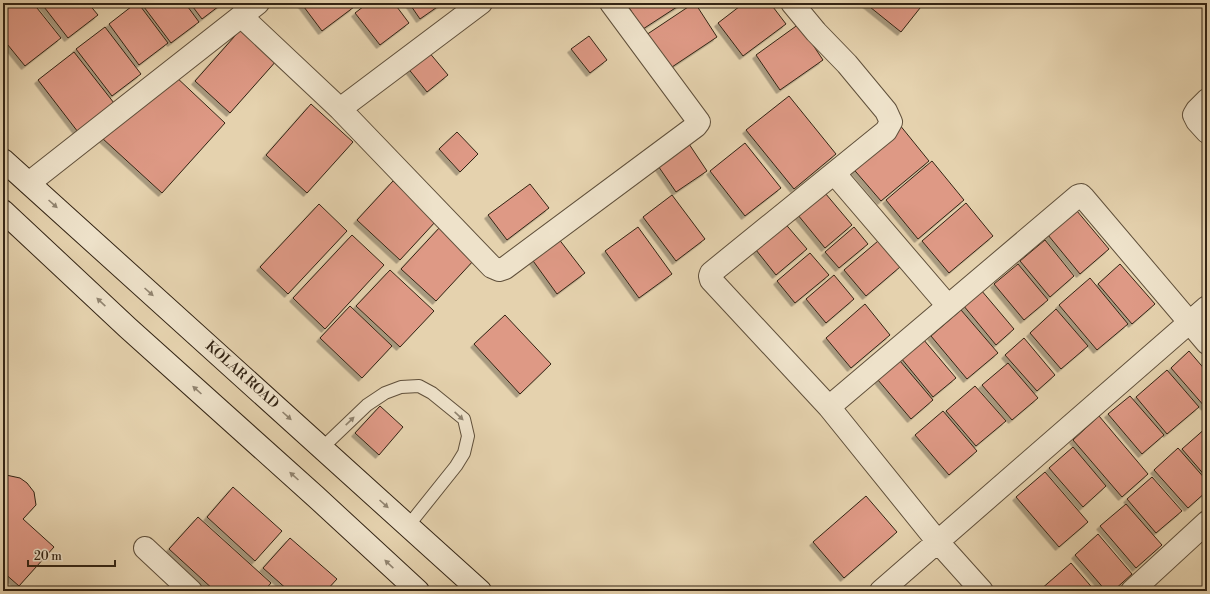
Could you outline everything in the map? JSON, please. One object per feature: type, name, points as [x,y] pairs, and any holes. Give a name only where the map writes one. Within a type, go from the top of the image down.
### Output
[{"type":"street","points":[[29,183],[258,3]]},
{"type":"street","points":[[340,109],[480,3]]},
{"type":"street","points":[[241,16],[340,109],[492,266],[499,270],[504,268],[696,126],[699,122],[611,3]]},
{"type":"street","points":[[792,3],[886,111],[892,122],[886,131],[711,273],[711,280],[829,407],[938,542],[982,591]]},
{"type":"street","points":[[1207,100],[1196,110],[1194,115],[1197,121],[1207,132]]},
{"type":"street","name":"KOLAR ROAD","points":[[3,160],[480,591]]},
{"type":"street","points":[[834,173],[948,306]]},
{"type":"street","points":[[829,407],[1081,195],[1207,343]]},
{"type":"street","points":[[3,211],[128,328],[316,496],[418,591]]},
{"type":"street","points":[[881,591],[1207,307]]},
{"type":"street","points":[[1132,591],[1207,522]]},
{"type":"street","points":[[145,548],[191,591]]},
{"type":"lane","points":[[322,448],[367,405],[385,393],[401,386],[418,386],[432,393],[464,419],[468,436],[464,453],[456,466],[408,526]]},
{"type":"building","points":[[10,3],[33,3],[61,38],[25,66],[3,39],[3,8]]},
{"type":"building","points":[[41,3],[88,3],[98,15],[68,38]]},
{"type":"building","points":[[138,3],[168,43],[139,65],[109,24]]},
{"type":"building","points":[[141,3],[185,3],[199,22],[171,43]]},
{"type":"building","points":[[190,3],[223,3],[202,19]]},
{"type":"building","points":[[301,3],[351,3],[354,7],[322,31]]},
{"type":"building","points":[[368,3],[394,3],[409,23],[380,45],[355,13]]},
{"type":"building","points":[[409,3],[443,3],[420,19]]},
{"type":"building","points":[[626,3],[683,3],[643,29]]},
{"type":"building","points":[[694,3],[717,37],[666,71],[643,37]]},
{"type":"building","points":[[744,3],[770,3],[786,24],[743,56],[718,23]]},
{"type":"building","points":[[865,3],[924,3],[901,32]]},
{"type":"building","points":[[799,24],[823,60],[780,90],[756,55]]},
{"type":"building","points":[[105,27],[141,74],[112,96],[76,49]]},
{"type":"building","points":[[242,28],[277,60],[230,113],[195,81]]},
{"type":"building","points":[[589,36],[607,60],[590,73],[571,49]]},
{"type":"building","points":[[428,51],[448,75],[427,92],[407,67]]},
{"type":"building","points":[[74,52],[114,103],[78,132],[38,80]]},
{"type":"building","points":[[174,75],[225,123],[162,193],[102,138]]},
{"type":"building","points":[[789,96],[836,154],[794,189],[746,130]]},
{"type":"building","points":[[311,104],[353,142],[307,193],[266,155]]},
{"type":"building","points":[[899,124],[929,161],[881,201],[850,165]]},
{"type":"building","points":[[457,132],[478,154],[460,172],[439,149]]},
{"type":"building","points":[[685,138],[707,171],[676,192],[654,160]]},
{"type":"building","points":[[745,143],[781,188],[745,216],[710,171]]},
{"type":"building","points":[[932,161],[964,200],[918,239],[886,200]]},
{"type":"building","points":[[393,181],[436,221],[400,260],[357,220]]},
{"type":"building","points":[[530,184],[549,208],[507,240],[488,215]]},
{"type":"building","points":[[820,187],[852,225],[825,248],[793,209]]},
{"type":"building","points":[[672,195],[705,239],[676,261],[643,217]]},
{"type":"building","points":[[966,203],[993,236],[949,273],[922,241]]},
{"type":"building","points":[[319,204],[347,231],[288,294],[260,267]]},
{"type":"building","points":[[1077,211],[1109,249],[1080,274],[1048,235]]},
{"type":"building","points":[[782,220],[807,249],[776,275],[752,245]]},
{"type":"building","points":[[441,226],[475,259],[436,301],[401,269]]},
{"type":"building","points":[[638,227],[672,274],[639,298],[605,251]]},
{"type":"building","points":[[854,227],[868,244],[839,268],[825,252]]},
{"type":"building","points":[[352,235],[384,265],[325,329],[293,298]]},
{"type":"building","points":[[558,238],[585,273],[557,294],[531,258]]},
{"type":"building","points":[[1045,240],[1074,276],[1050,297],[1020,261]]},
{"type":"building","points":[[878,241],[900,267],[866,296],[844,270]]},
{"type":"building","points":[[810,253],[829,275],[795,303],[777,281]]},
{"type":"building","points":[[1018,264],[1048,300],[1024,320],[994,284]]},
{"type":"building","points":[[1120,264],[1155,304],[1132,324],[1098,284]]},
{"type":"building","points":[[390,270],[434,311],[400,347],[356,306]]},
{"type":"building","points":[[834,275],[854,299],[826,323],[806,299]]},
{"type":"building","points":[[1090,278],[1128,324],[1097,350],[1059,305]]},
{"type":"building","points":[[981,290],[1014,329],[996,345],[963,305]]},
{"type":"building","points":[[865,304],[890,335],[851,368],[826,338]]},
{"type":"building","points":[[350,306],[392,346],[362,378],[320,338]]},
{"type":"building","points":[[1056,309],[1088,346],[1061,369],[1030,333]]},
{"type":"building","points":[[961,310],[998,353],[967,379],[931,336]]},
{"type":"building","points":[[505,315],[551,364],[520,394],[474,344]]},
{"type":"building","points":[[1024,338],[1055,375],[1037,391],[1005,355]]},
{"type":"building","points":[[923,339],[956,378],[933,397],[901,358]]},
{"type":"building","points":[[1189,351],[1207,372],[1207,405],[1205,407],[1171,368]]},
{"type":"building","points":[[900,361],[933,400],[911,419],[878,380]]},
{"type":"building","points":[[1008,363],[1038,398],[1012,420],[982,385]]},
{"type":"building","points":[[1167,370],[1199,407],[1167,434],[1136,397]]},
{"type":"building","points":[[975,386],[1006,421],[976,446],[946,411]]},
{"type":"building","points":[[1130,396],[1164,435],[1142,454],[1108,414]]},
{"type":"building","points":[[380,406],[403,427],[379,455],[355,433]]},
{"type":"building","points":[[943,411],[977,451],[949,475],[915,435]]},
{"type":"building","points":[[1099,416],[1148,474],[1122,497],[1073,440]]},
{"type":"building","points":[[1207,427],[1207,478],[1182,449]]},
{"type":"building","points":[[1073,447],[1106,486],[1083,507],[1049,468]]},
{"type":"building","points":[[1178,448],[1207,481],[1207,491],[1188,508],[1154,470]]},
{"type":"building","points":[[1045,472],[1088,522],[1059,547],[1016,497]]},
{"type":"building","points":[[6,475],[20,478],[27,483],[34,492],[36,505],[23,519],[54,547],[19,586],[3,572],[3,478]]},
{"type":"building","points":[[1152,477],[1182,511],[1156,533],[1127,499]]},
{"type":"building","points":[[233,487],[282,531],[255,561],[207,517]]},
{"type":"building","points":[[866,496],[897,532],[844,578],[813,542]]},
{"type":"building","points":[[1126,504],[1162,545],[1136,568],[1100,526]]},
{"type":"building","points":[[198,517],[271,583],[264,591],[215,591],[169,549]]},
{"type":"building","points":[[1098,534],[1132,574],[1113,591],[1106,591],[1075,555]]},
{"type":"building","points":[[290,538],[337,579],[326,591],[289,591],[263,568]]},
{"type":"building","points":[[1071,563],[1095,591],[1040,590]]}]
